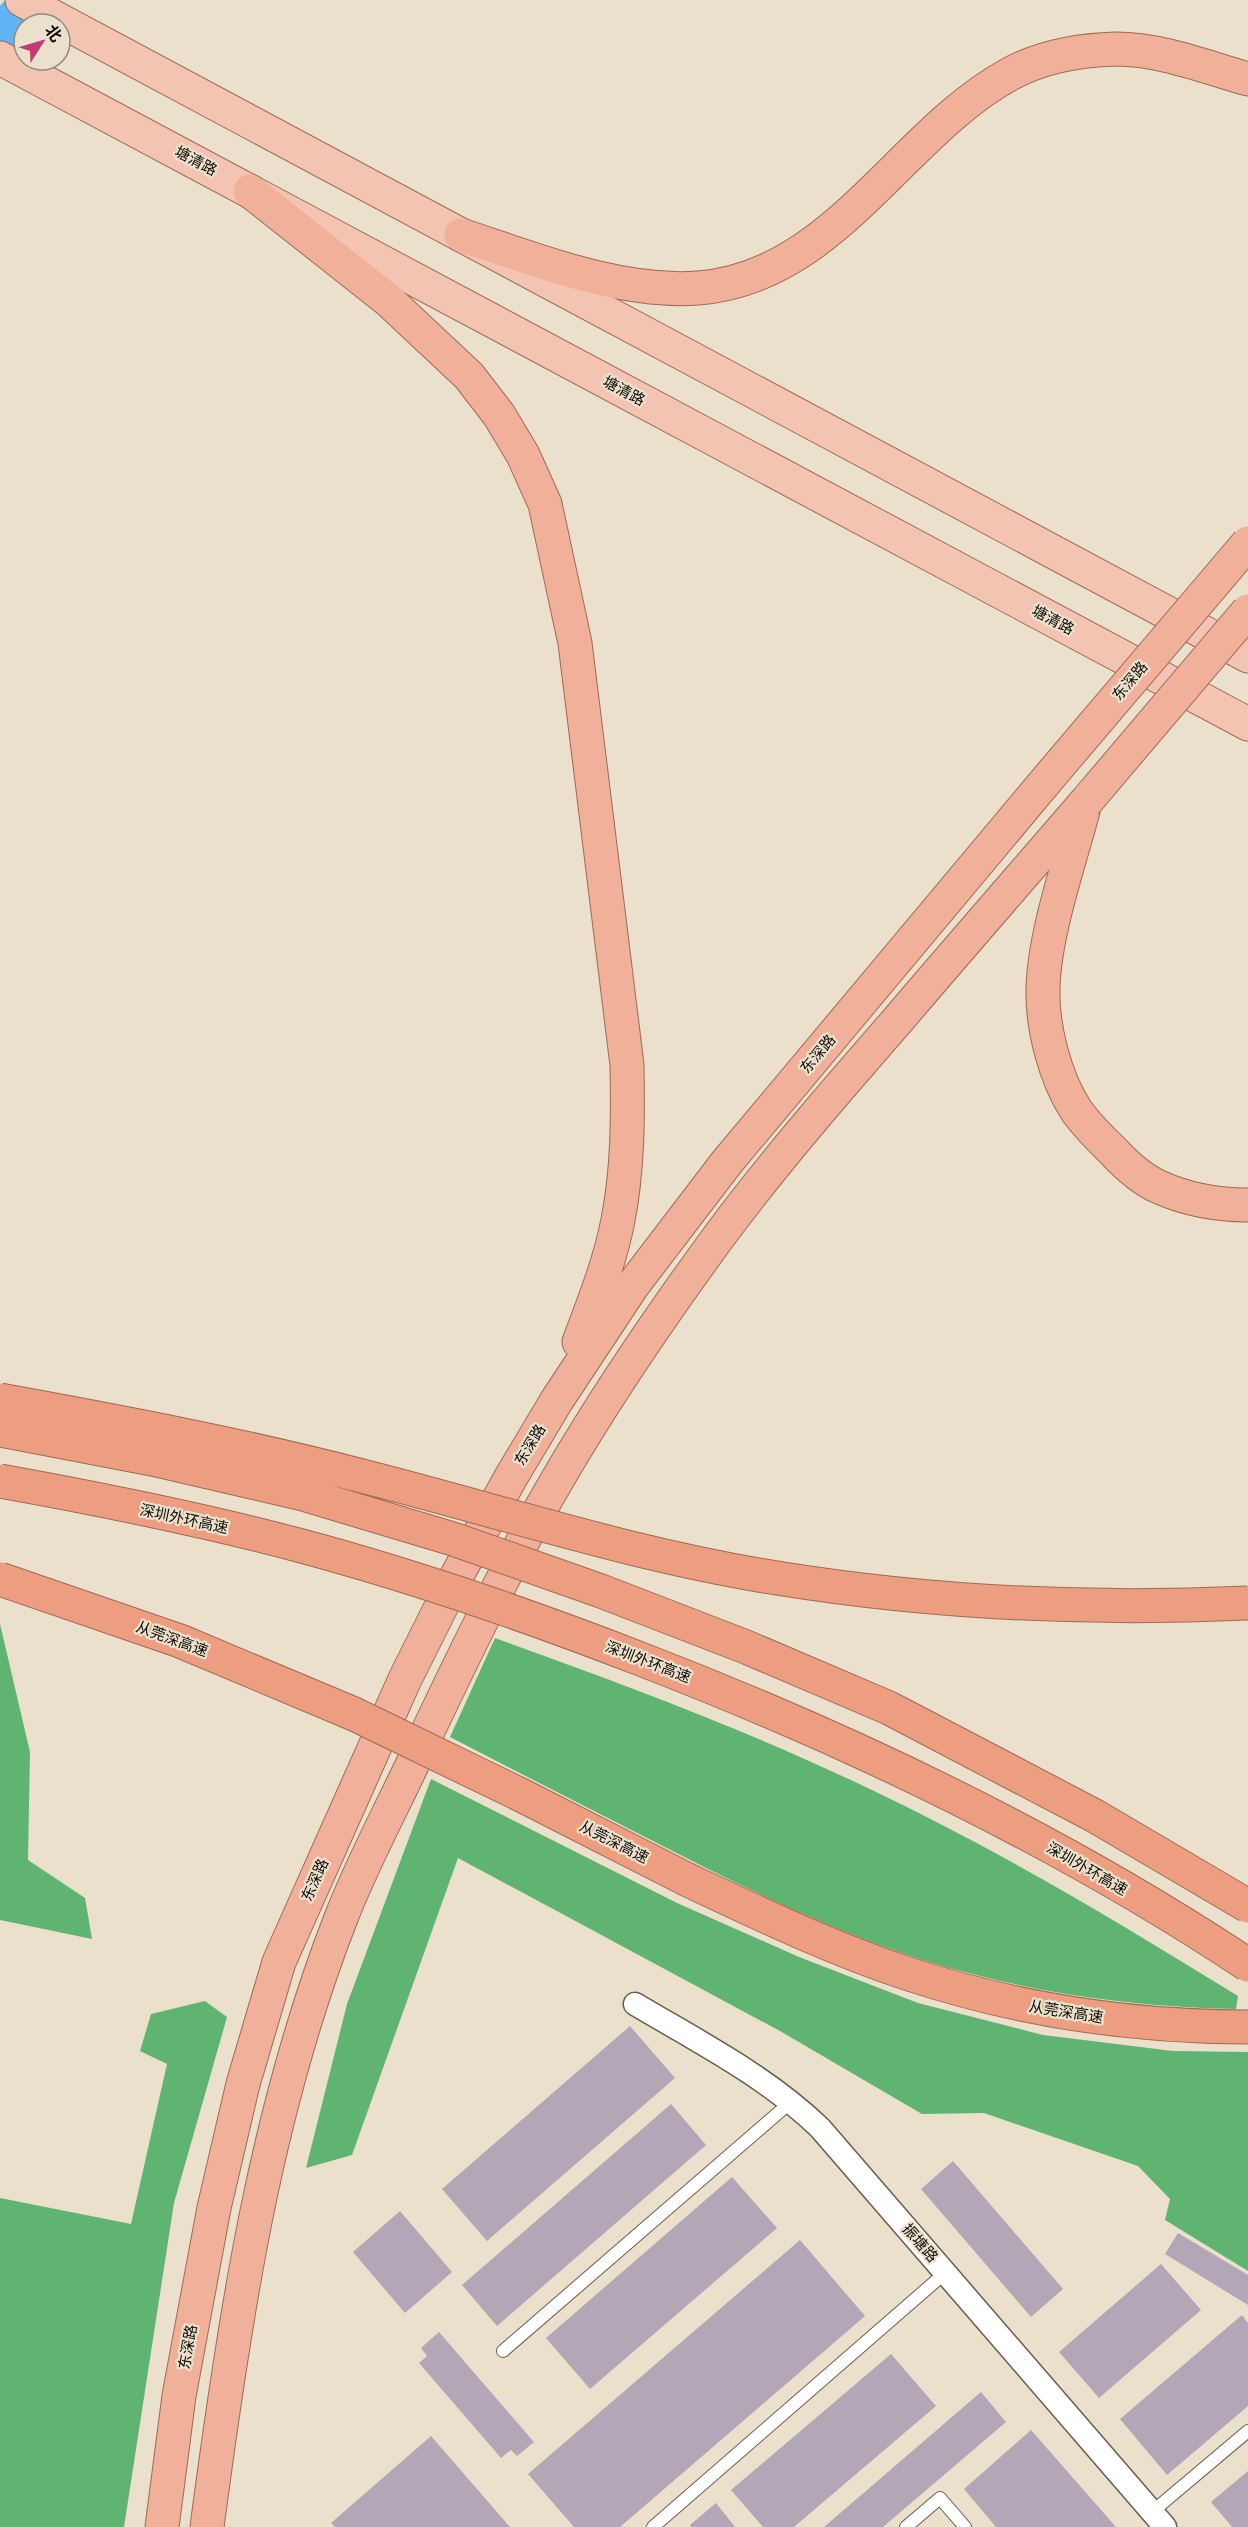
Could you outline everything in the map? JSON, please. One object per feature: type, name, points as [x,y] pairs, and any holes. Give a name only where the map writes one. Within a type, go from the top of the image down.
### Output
[{"type":"highway","points":[[461,235],[550,264],[627,283],[698,288],[733,283],[766,271],[799,253],[837,224],[949,119],[982,92],[1012,73],[1044,61],[1081,52],[1117,49],[1147,52],[1248,79]]},
{"type":"highway","points":[[250,191],[388,300],[469,376],[499,415],[523,455],[545,504],[551,525],[575,643],[627,1065],[628,1119],[618,1220],[604,1274],[557,1400]]},
{"type":"highway","name":"东深路","points":[[162,2527],[179,2396],[214,2208],[243,2084],[279,1962],[410,1669],[460,1569],[557,1400],[633,1285],[727,1162],[1248,543]]},
{"type":"highway","points":[[207,2527],[223,2408],[252,2240],[272,2147],[302,2036],[342,1916],[468,1647],[536,1516],[628,1365],[722,1232],[844,1081],[1248,611]]},
{"type":"highway","points":[[1085,803],[1055,918],[1043,988],[1044,1024],[1057,1068],[1076,1110],[1130,1169],[1157,1186],[1191,1199],[1228,1205],[1248,1205]]},
{"type":"highway","points":[[0,1400],[267,1453],[633,1547],[775,1578],[899,1593],[1013,1601],[1205,1605],[1248,1603]]},
{"type":"highway","points":[[0,1430],[152,1459],[303,1494],[453,1539],[611,1595],[746,1647],[890,1708],[1076,1805],[1248,1906]]},
{"type":"highway","name":"深圳外环高速","points":[[0,1481],[231,1529],[351,1560],[503,1608],[683,1675],[819,1732],[931,1784],[1109,1881],[1248,1965]]},
{"type":"highway","name":"从莞深高速","points":[[0,1579],[180,1641],[343,1709],[521,1795],[688,1880],[818,1940],[909,1974],[956,1988],[1053,2011],[1191,2026],[1248,2027]]},
{"type":"main road","points":[[22,0],[1248,656]]},
{"type":"main road","name":"塘清路","points":[[0,58],[1248,724]]},
{"type":"street","name":"振塘路","points":[[635,2004],[762,2080],[792,2101],[820,2128],[1159,2520]]},
{"type":"lane","points":[[502,2351],[792,2101]]},
{"type":"lane","points":[[653,2527],[945,2273]]},
{"type":"lane","points":[[1159,2520],[1248,2431]]},
{"type":"lane","points":[[906,2527],[940,2498],[965,2527]]},
{"type":"green space","points":[[0,1624],[30,1752],[28,1860],[85,1898],[92,1939],[0,1920]]},
{"type":"green space","points":[[495,1638],[734,1729],[828,1769],[921,1814],[1059,1889],[1238,1996],[1236,2009],[1171,2006],[1073,1995],[976,1975],[933,1963],[849,1933],[687,1858],[450,1737]]},
{"type":"green space","points":[[431,1779],[677,1903],[799,1957],[918,2003],[1043,2035],[1173,2051],[1248,2052],[1248,2271],[1165,2220],[1170,2199],[1138,2166],[984,2113],[922,2114],[780,2031],[458,1858],[352,2155],[306,2168],[347,2004]]},
{"type":"green space","points":[[205,2001],[227,2017],[174,2203],[124,2527],[0,2527],[0,2198],[131,2224],[167,2064],[140,2051],[151,2014]]},
{"type":"building","points":[[630,2026],[675,2078],[487,2241],[442,2189]]},
{"type":"building","points":[[671,2104],[706,2145],[497,2326],[462,2285]]},
{"type":"building","points":[[953,2161],[1063,2289],[1031,2317],[921,2189]]},
{"type":"building","points":[[732,2177],[777,2228],[590,2389],[546,2338]]},
{"type":"building","points":[[400,2211],[452,2272],[405,2313],[353,2252]]},
{"type":"building","points":[[1178,2233],[1248,2275],[1248,2305],[1165,2254]]},
{"type":"building","points":[[800,2240],[865,2316],[620,2527],[574,2527],[528,2474]]},
{"type":"building","points":[[1161,2264],[1201,2310],[1099,2398],[1059,2352]]},
{"type":"building","points":[[1242,2315],[1248,2323],[1248,2406],[1167,2475],[1120,2419]]},
{"type":"building","points":[[439,2332],[534,2442],[517,2456],[511,2450],[501,2458],[419,2363],[427,2356],[421,2348]]},
{"type":"building","points":[[891,2354],[936,2406],[794,2527],[763,2527],[731,2490]]},
{"type":"building","points":[[981,2392],[1006,2422],[883,2527],[824,2527]]},
{"type":"building","points":[[1031,2430],[1116,2527],[996,2527],[964,2489]]},
{"type":"building","points":[[431,2436],[510,2527],[335,2527],[331,2523]]},
{"type":"building","points":[[1248,2471],[1248,2527],[1232,2527],[1211,2502]]},
{"type":"building","points":[[716,2503],[735,2527],[691,2527],[690,2525]]},
{"type":"waterway","points":[[0,49],[13,21],[33,0]]}]
